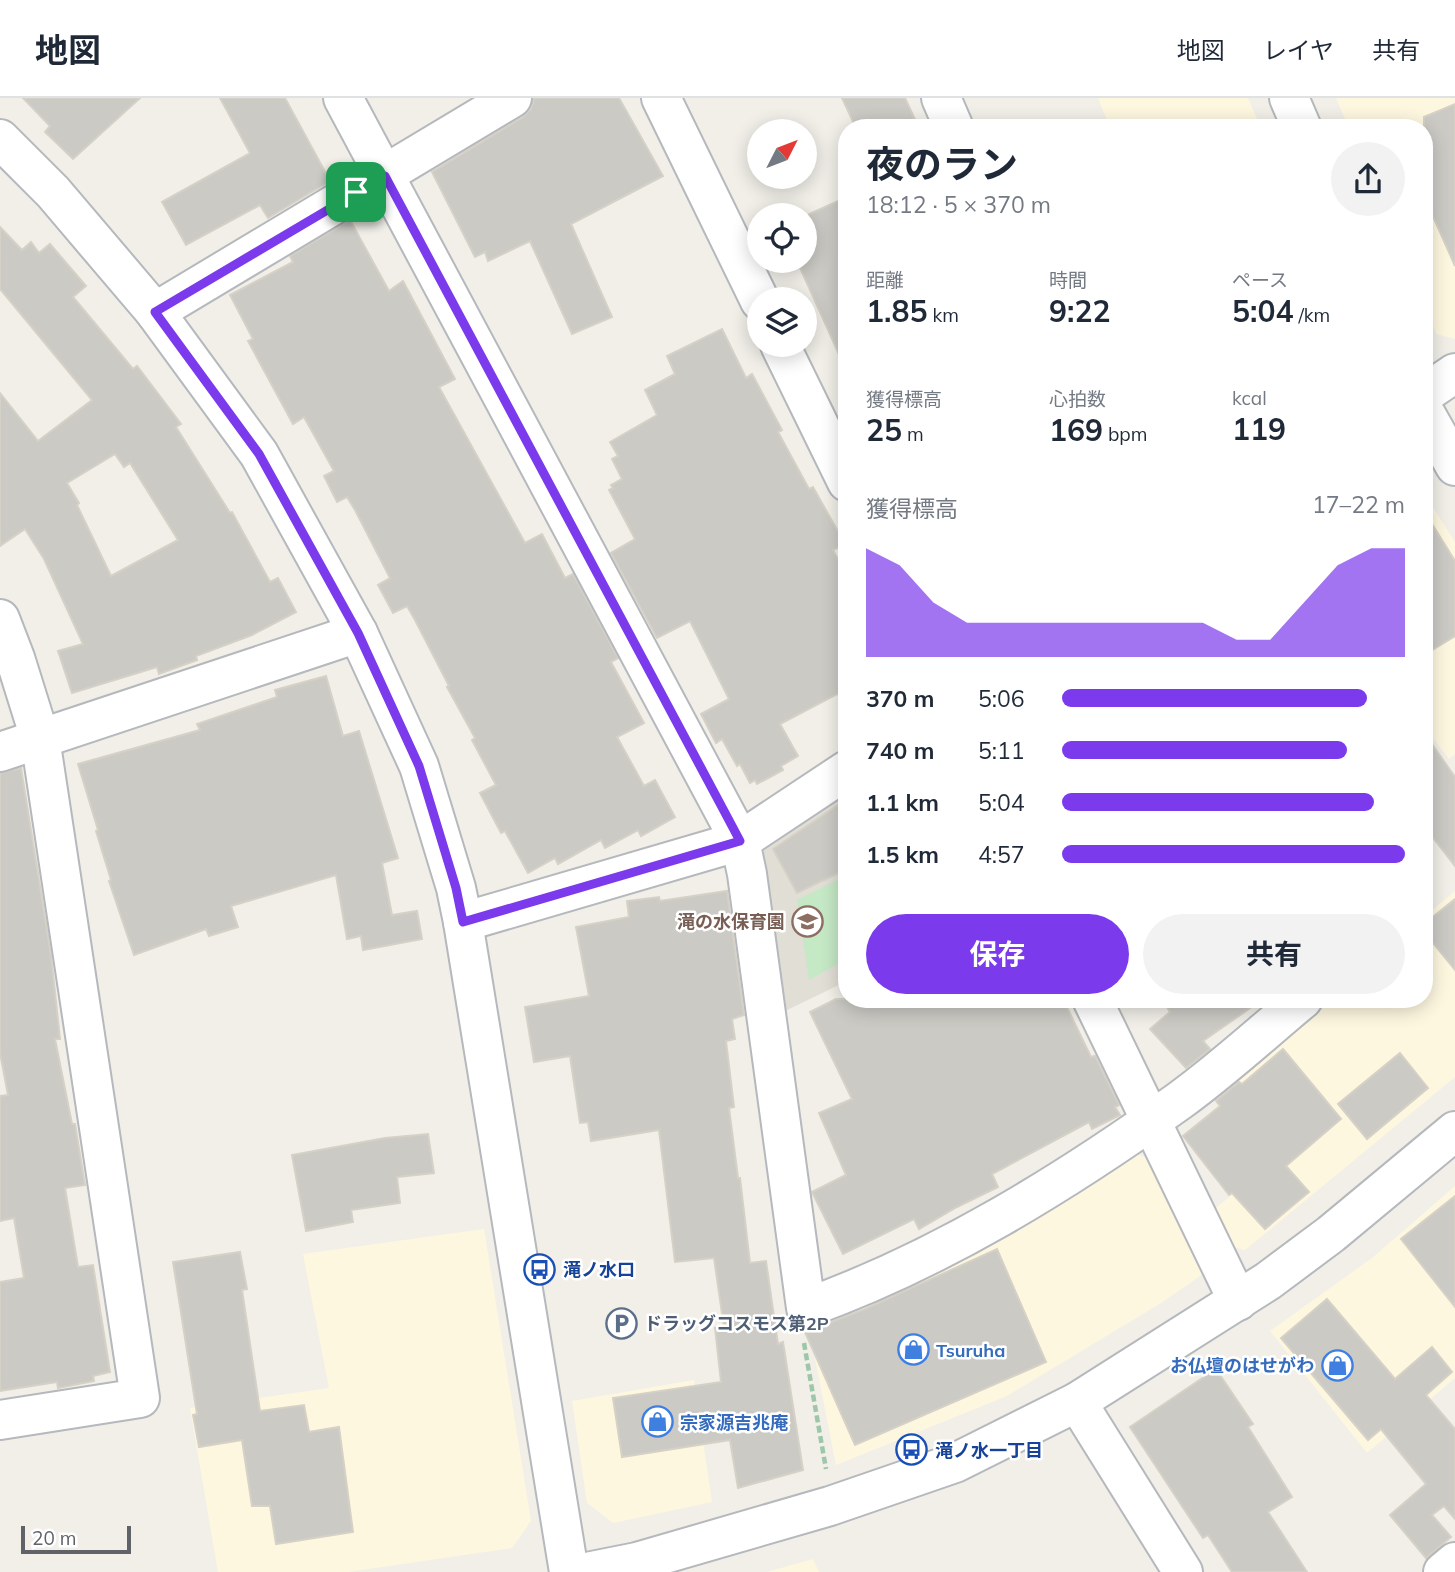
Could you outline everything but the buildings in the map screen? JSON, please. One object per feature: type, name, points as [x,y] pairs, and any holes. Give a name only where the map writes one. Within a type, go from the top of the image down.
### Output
[{"type":"street","points":[[343,98],[740,841],[747,874],[806,1308],[915,1262],[1082,1169],[1180,1100],[1292,1008]]},
{"type":"street","points":[[155,312],[512,98]]},
{"type":"street","points":[[661,98],[753,287]]},
{"type":"street","points":[[941,98],[950,119]]},
{"type":"street","points":[[1289,98],[1298,119]]},
{"type":"street","points":[[0,139],[54,192],[155,312],[259,454],[358,633],[419,766],[456,888],[463,922],[569,1572]]},
{"type":"street","points":[[786,357],[838,464]]},
{"type":"street","points":[[1433,388],[1455,373]]},
{"type":"street","points":[[1433,427],[1455,466]]},
{"type":"street","points":[[0,619],[40,738],[140,1398],[0,1420]]},
{"type":"street","points":[[0,752],[358,633]]},
{"type":"street","points":[[463,922],[740,841],[838,776]]},
{"type":"street","points":[[1096,1008],[1238,1301]]},
{"type":"street","points":[[587,1572],[637,1562],[830,1506],[955,1463],[1077,1402],[1238,1301],[1331,1234],[1455,1131]]},
{"type":"street","points":[[1077,1402],[1182,1572]]},
{"type":"street","points":[[1443,1572],[1455,1562]]},
{"type":"path","points":[[806,1308],[804,1342],[828,1477],[830,1506]]},
{"type":"shaded area","points":[[1098,98],[1248,98],[1257,119],[1106,119]]},
{"type":"shaded area","points":[[1336,98],[1455,98],[1455,339],[1436,334],[1433,326],[1433,119],[1345,119]]},
{"type":"shaded area","points":[[1433,507],[1455,542],[1455,754],[1449,759],[1433,738]]},
{"type":"shaded area","name":"滝の水保育園","points":[[838,791],[838,985],[781,1013],[760,860],[771,834]]},
{"type":"shaded area","points":[[1455,891],[1455,1077],[1245,1250],[1229,1246],[1212,1211],[1280,1156],[1221,1082],[1312,1008],[1433,1008],[1433,909]]},
{"type":"shaded area","points":[[1130,1152],[1153,1160],[1203,1274],[1161,1303],[1007,1396],[836,1465],[811,1338],[831,1314]]},
{"type":"shaded area","points":[[1455,1186],[1455,1378],[1367,1453],[1270,1331],[1372,1258]]},
{"type":"shaded area","points":[[484,1229],[531,1521],[512,1548],[348,1572],[218,1572],[190,1408],[329,1388],[303,1254]]},
{"type":"shaded area","points":[[694,1380],[712,1502],[613,1523],[587,1503],[572,1401]]},
{"type":"shaded area","points":[[813,1559],[819,1572],[767,1572]]},
{"type":"green space","points":[[838,880],[838,964],[809,980],[797,900]]},
{"type":"place","name":"滝の水保育園","points":[[808,921]]},
{"type":"place","name":"滝ノ水口","points":[[540,1269]]},
{"type":"place","name":"ドラッグコスモス第2P","points":[[621,1323]]},
{"type":"place","name":"Tsuruha","points":[[913,1350]]},
{"type":"place","name":"お仏壇のはせがわ","points":[[1337,1365]]},
{"type":"place","name":"宗家源吉兆庵","points":[[657,1422]]},
{"type":"place","name":"滝ノ水一丁目","points":[[912,1450]]},
{"type":"route","points":[[385,176],[740,841],[463,922],[456,888],[419,766],[358,633],[259,454],[155,312],[356,192],[385,176]]}]
